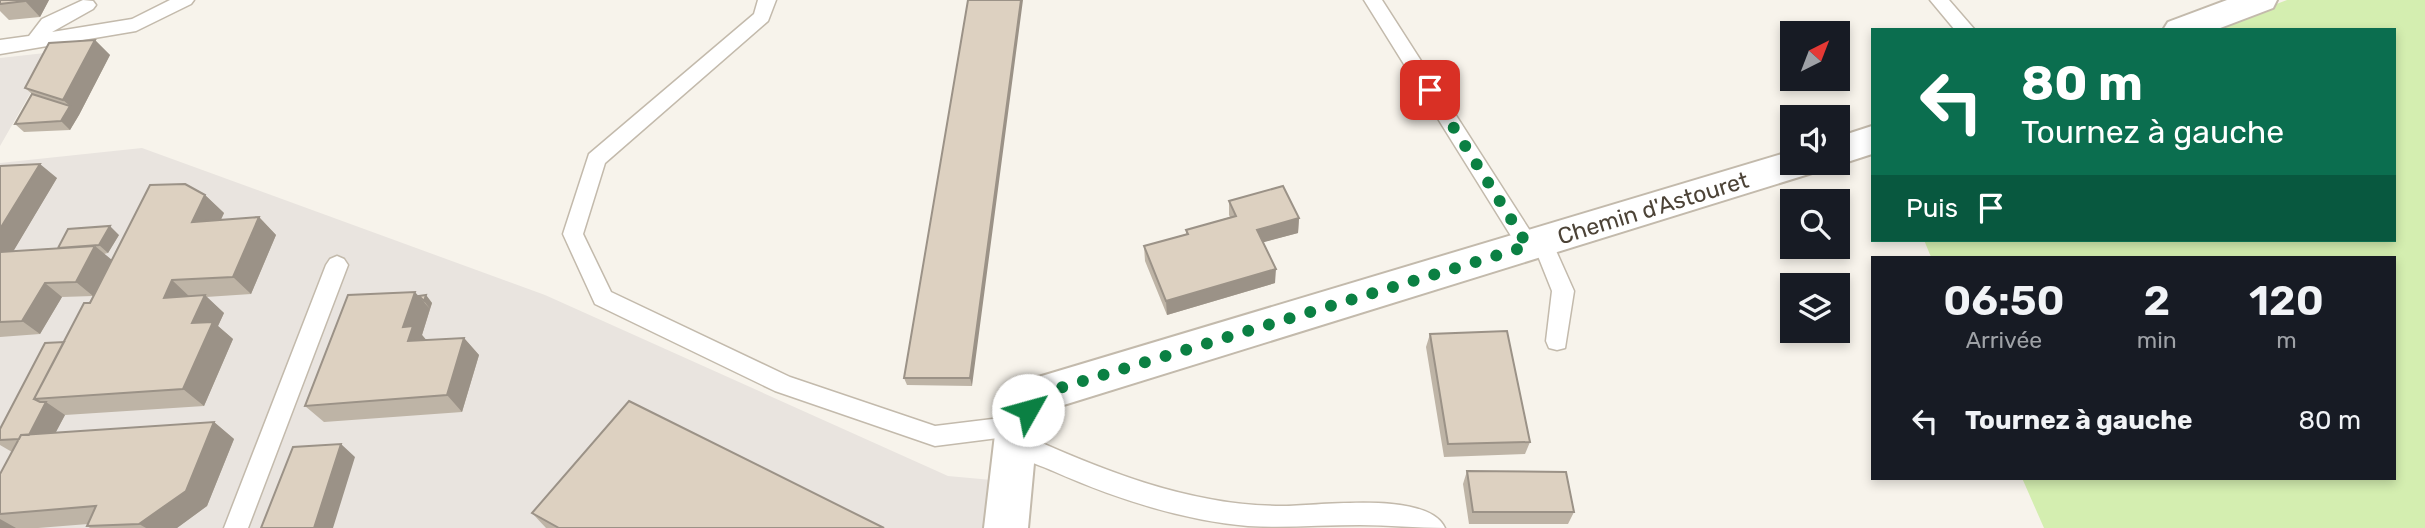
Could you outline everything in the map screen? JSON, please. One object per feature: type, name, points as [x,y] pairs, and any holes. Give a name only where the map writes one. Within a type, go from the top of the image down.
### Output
[{"type":"street","points":[[2185,28],[2261,0]]},
{"type":"street","points":[[1850,147],[1871,140]]},
{"type":"street","name":"Chemin d'Astouret","points":[[1006,528],[1016,434],[1040,394],[1780,169]]},
{"type":"lane","points":[[0,47],[136,25],[186,0]]},
{"type":"lane","points":[[767,0],[762,17],[596,159],[573,234],[603,298],[783,384],[935,436],[1016,434],[1066,468],[1224,514],[1279,517],[1388,513],[1433,528]]},
{"type":"lane","points":[[1373,0],[1535,244],[1563,291],[1557,341]]},
{"type":"lane","points":[[1939,0],[1964,28]]},
{"type":"lane","points":[[34,41],[48,24],[87,5]]},
{"type":"lane","points":[[236,528],[337,265]]},
{"type":"shaded area","points":[[54,52],[0,146],[0,58]]},
{"type":"shaded area","points":[[142,148],[545,295],[948,476],[992,480],[985,528],[0,528],[0,163]]},
{"type":"green space","points":[[2287,0],[2425,0],[2425,528],[2044,528],[2023,480],[2396,480],[2396,256],[1931,256],[1925,242],[2396,242],[2396,28],[2213,28]]},
{"type":"building","points":[[0,0],[26,0],[0,4]]},
{"type":"building","points":[[968,0],[1021,0],[970,378],[904,378]]},
{"type":"building","points":[[95,40],[63,100],[25,88],[49,43]]},
{"type":"building","points":[[32,94],[70,106],[61,121],[15,124]]},
{"type":"building","points":[[40,164],[0,229],[0,166]]},
{"type":"building","points":[[185,184],[205,195],[192,222],[259,217],[233,277],[172,280],[164,298],[205,295],[192,323],[213,322],[183,389],[34,399],[84,303],[90,303],[150,185]]},
{"type":"building","points":[[1283,186],[1299,218],[1257,230],[1276,269],[1166,301],[1144,246],[1188,234],[1186,230],[1236,216],[1229,201]]},
{"type":"building","points":[[110,226],[99,245],[58,248],[68,229]]},
{"type":"building","points":[[95,246],[76,282],[45,283],[22,321],[0,322],[0,252]]},
{"type":"building","points":[[415,292],[403,327],[413,326],[408,341],[464,338],[447,395],[305,406],[348,295]]},
{"type":"building","points":[[1507,331],[1530,442],[1448,444],[1430,334]]},
{"type":"building","points":[[64,342],[34,399],[46,402],[29,435],[21,435],[19,439],[0,440],[0,429],[45,343]]},
{"type":"building","points":[[629,401],[884,528],[559,528],[532,513]]},
{"type":"building","points":[[214,422],[186,491],[139,524],[87,526],[96,506],[0,514],[0,474],[21,435]]},
{"type":"building","points":[[341,444],[314,528],[261,528],[293,447]]},
{"type":"building","points":[[1467,471],[1566,472],[1574,512],[1473,512]]},
{"type":"route","points":[[1028,410],[1040,394],[1528,246],[1430,90]]}]
